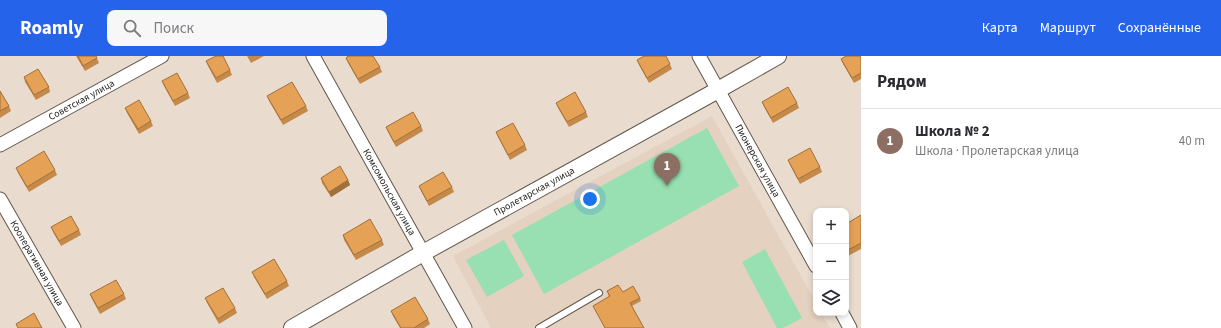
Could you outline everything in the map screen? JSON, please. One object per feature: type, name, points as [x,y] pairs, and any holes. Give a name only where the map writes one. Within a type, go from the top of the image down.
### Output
[{"type":"street","name":"Советская улица","points":[[0,145],[162,56]]},
{"type":"street","name":"Комсомольская улица","points":[[314,56],[465,328]]},
{"type":"street","name":"Пионерская улица","points":[[699,56],[813,261]]},
{"type":"street","name":"Пролетарская улица","points":[[292,328],[423,253],[778,56]]},
{"type":"street","name":"Кооперативная улица","points":[[0,199],[74,328]]},
{"type":"street","points":[[844,316],[850,328]]},
{"type":"lane","points":[[539,328],[599,293]]},
{"type":"shaded area","points":[[712,116],[813,298],[813,316],[823,316],[830,328],[491,328],[453,256]]},
{"type":"green space","points":[[707,128],[739,186],[544,294],[512,235]]},
{"type":"green space","points":[[504,240],[524,276],[487,297],[466,260]]},
{"type":"green space","points":[[765,249],[802,318],[783,328],[777,328],[742,262]]},
{"type":"building","points":[[78,56],[96,56],[97,58],[83,66]]},
{"type":"building","points":[[216,56],[223,56],[230,70],[216,78],[206,61]]},
{"type":"building","points":[[348,56],[373,56],[380,67],[358,79],[346,58]]},
{"type":"building","points":[[644,56],[666,56],[670,64],[647,78],[637,60]]},
{"type":"building","points":[[846,56],[861,56],[861,73],[852,78],[841,59]]},
{"type":"building","points":[[38,69],[49,87],[34,95],[24,77]]},
{"type":"building","points":[[177,73],[188,93],[173,101],[162,81]]},
{"type":"building","points":[[292,82],[306,106],[281,120],[267,96]]},
{"type":"building","points":[[788,87],[797,103],[771,118],[762,102]]},
{"type":"building","points":[[0,91],[9,106],[0,111]]},
{"type":"building","points":[[575,92],[586,112],[567,122],[556,103]]},
{"type":"building","points":[[139,100],[151,121],[138,129],[125,108]]},
{"type":"building","points":[[413,112],[421,126],[394,142],[386,127]]},
{"type":"building","points":[[513,123],[525,145],[508,155],[496,132]]},
{"type":"building","points":[[810,148],[820,167],[798,179],[788,160]]},
{"type":"building","points":[[44,151],[55,170],[27,187],[16,168]]},
{"type":"building","points":[[340,166],[348,180],[329,192],[321,178]]},
{"type":"building","points":[[443,172],[452,187],[427,201],[419,186]]},
{"type":"building","points":[[861,215],[861,243],[849,249],[849,244],[849,222]]},
{"type":"building","points":[[71,216],[79,230],[59,241],[51,227]]},
{"type":"building","points":[[370,219],[382,240],[354,255],[343,235]]},
{"type":"building","points":[[274,259],[287,281],[265,294],[252,272]]},
{"type":"building","points":[[116,280],[124,294],[98,308],[90,294]]},
{"type":"building","points":[[618,285],[623,292],[633,286],[640,298],[630,303],[644,328],[605,328],[593,306],[610,296],[607,291]]},
{"type":"building","points":[[223,288],[235,308],[218,319],[205,298]]},
{"type":"building","points":[[415,297],[428,319],[414,328],[401,328],[391,311]]},
{"type":"building","points":[[34,313],[42,328],[18,328],[16,324]]},
{"type":"place","name":"Школа № 2","points":[[667,186]]}]
